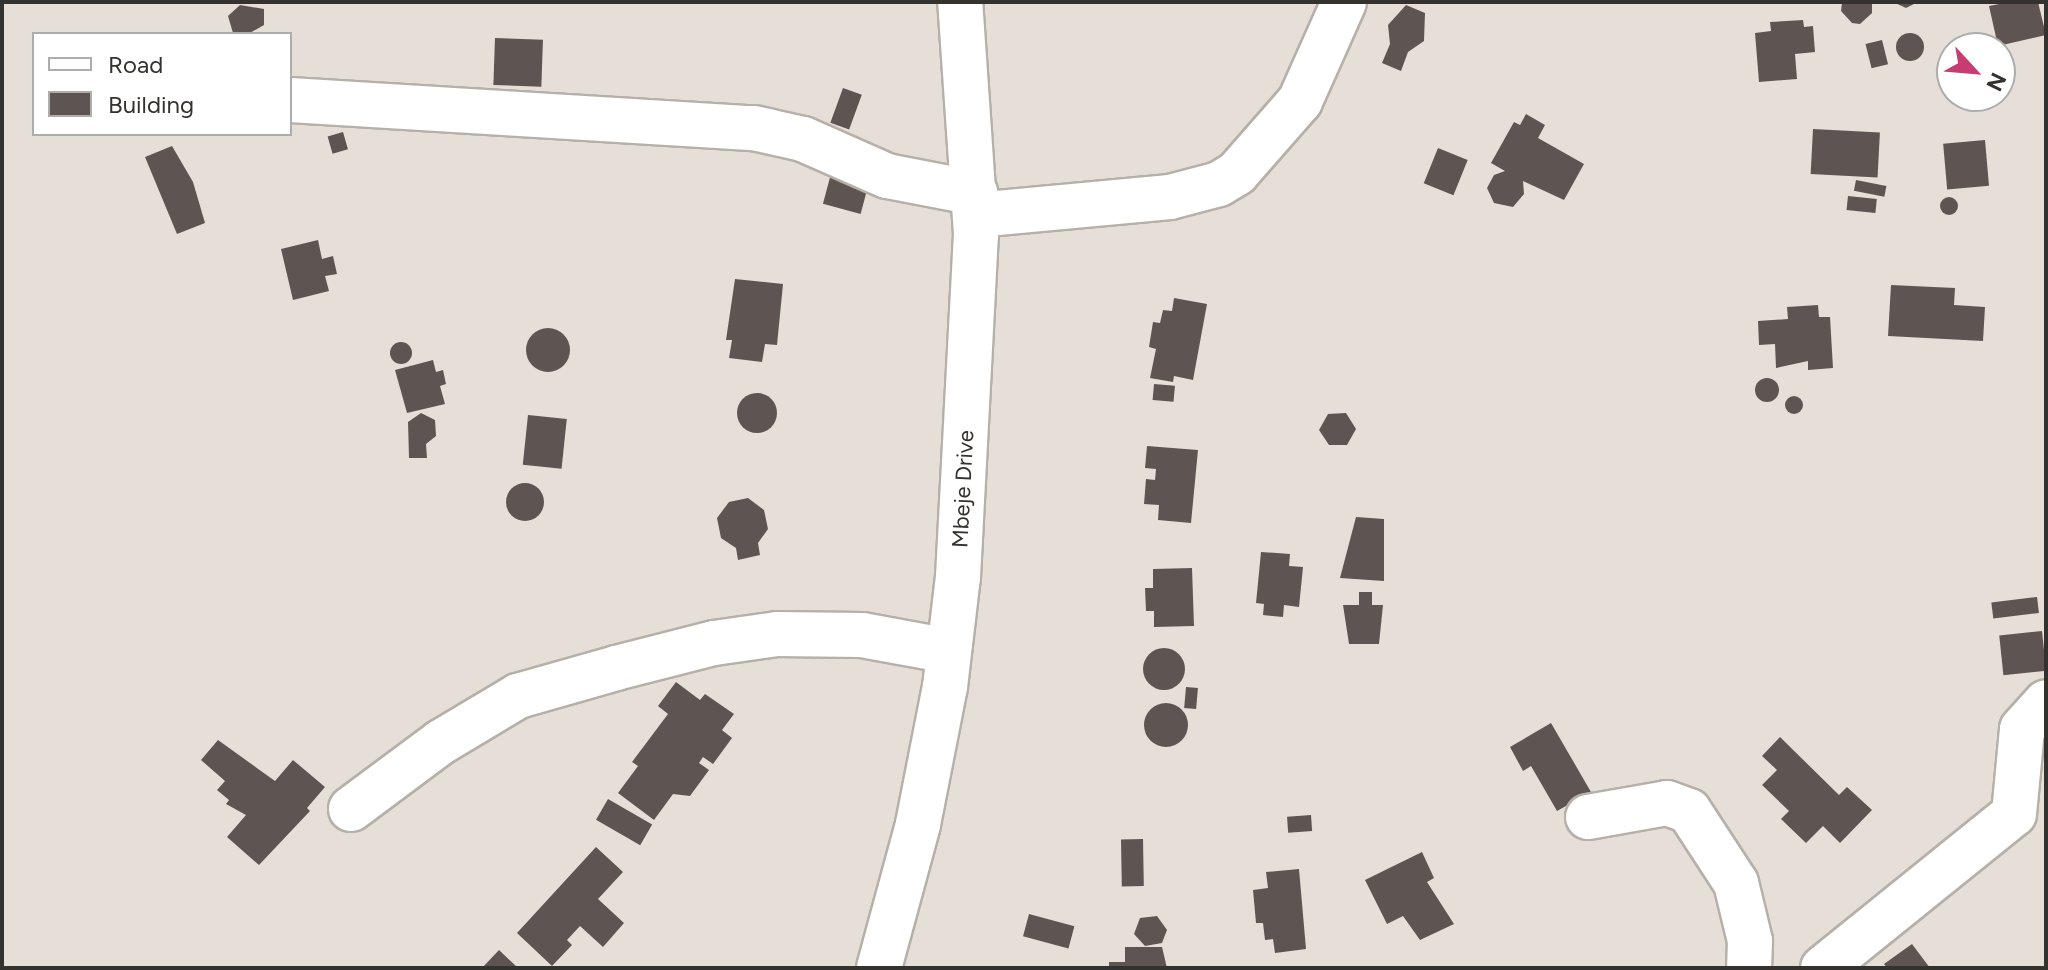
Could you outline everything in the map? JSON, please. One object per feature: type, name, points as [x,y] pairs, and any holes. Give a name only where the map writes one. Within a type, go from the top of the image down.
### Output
[{"type":"street","name":"Mbeje Drive","points":[[879,968],[918,824],[949,651],[958,577],[976,204],[960,2]]},
{"type":"street","points":[[292,100],[754,128],[803,139],[887,176],[976,204],[1170,197],[1219,184],[1237,173],[1300,101],[1344,2]]},
{"type":"street","points":[[351,809],[441,742],[518,696],[616,668],[714,643],[777,634],[862,635],[949,651]]},
{"type":"street","points":[[1823,968],[2014,814],[2022,729],[2046,702]]},
{"type":"street","points":[[1588,817],[1667,803],[1689,811],[1736,883],[1747,920],[1749,968]]},
{"type":"building","points":[[1842,2],[1872,2],[1872,13],[1860,24],[1852,23],[1841,11]]},
{"type":"building","points":[[1893,2],[1918,2],[1906,8]]},
{"type":"building","points":[[2038,2],[2046,35],[2016,42],[2016,32],[1995,32],[1989,6]]},
{"type":"building","points":[[240,5],[264,9],[264,25],[252,32],[233,32],[228,16]]},
{"type":"building","points":[[1406,5],[1425,13],[1424,41],[1408,52],[1401,71],[1382,63],[1390,44],[1388,25]]},
{"type":"building","points":[[1803,20],[1804,27],[1813,26],[1815,52],[1795,54],[1797,79],[1759,82],[1755,33],[1771,31],[1770,22]]},
{"type":"building","points":[[1910,33],[1920,37],[1924,47],[1920,57],[1910,61],[1900,57],[1896,47],[1900,37]]},
{"type":"building","points":[[495,38],[543,40],[541,87],[493,85]]},
{"type":"building","points":[[1882,40],[1888,64],[1872,68],[1866,44]]},
{"type":"building","points":[[843,88],[862,95],[849,130],[830,123]]},
{"type":"building","points":[[1526,114],[1545,125],[1538,138],[1584,164],[1564,200],[1523,181],[1524,194],[1513,207],[1494,203],[1487,188],[1494,175],[1505,171],[1491,163],[1514,122],[1520,125]]},
{"type":"building","points":[[1813,129],[1880,133],[1878,177],[1811,174]]},
{"type":"building","points":[[343,132],[348,149],[333,154],[328,136]]},
{"type":"building","points":[[1985,140],[1989,186],[1947,189],[1943,144]]},
{"type":"building","points":[[172,146],[193,182],[205,223],[177,234],[145,157]]},
{"type":"building","points":[[1438,148],[1468,160],[1453,195],[1424,183]]},
{"type":"building","points":[[832,170],[870,180],[861,214],[823,204]]},
{"type":"building","points":[[1856,180],[1886,186],[1884,197],[1854,191]]},
{"type":"building","points":[[1848,196],[1877,199],[1875,213],[1847,210]]},
{"type":"building","points":[[1949,197],[1958,206],[1949,215],[1940,206]]},
{"type":"building","points":[[318,240],[322,259],[333,256],[337,274],[325,276],[329,291],[293,300],[281,249]]},
{"type":"building","points":[[735,279],[783,284],[777,345],[765,344],[762,362],[729,358],[732,340],[726,340]]},
{"type":"building","points":[[1891,285],[1955,288],[1954,305],[1985,307],[1983,341],[1888,336]]},
{"type":"building","points":[[1174,298],[1207,304],[1193,380],[1174,376],[1173,382],[1150,378],[1156,349],[1149,347],[1153,322],[1160,323],[1163,310],[1172,311]]},
{"type":"building","points":[[1818,305],[1819,317],[1830,317],[1833,368],[1808,370],[1808,361],[1776,368],[1775,344],[1759,345],[1758,321],[1788,319],[1787,307]]},
{"type":"building","points":[[548,328],[563,335],[570,350],[563,365],[548,372],[533,365],[526,350],[533,335]]},
{"type":"building","points":[[397,342],[405,342],[412,353],[405,364],[397,364],[390,357],[390,349]]},
{"type":"building","points":[[433,360],[436,372],[443,370],[446,384],[440,386],[445,404],[407,413],[395,370]]},
{"type":"building","points":[[1767,378],[1775,382],[1779,390],[1775,398],[1767,402],[1759,398],[1755,390],[1759,382]]},
{"type":"building","points":[[1154,384],[1175,386],[1174,402],[1153,400]]},
{"type":"building","points":[[757,393],[771,399],[777,413],[771,427],[757,433],[743,427],[737,413],[743,399]]},
{"type":"building","points":[[1794,396],[1803,405],[1794,414],[1785,405]]},
{"type":"building","points":[[421,413],[435,420],[436,436],[426,444],[427,458],[409,458],[408,422]]},
{"type":"building","points":[[1346,413],[1356,429],[1347,445],[1329,445],[1319,430],[1328,414]]},
{"type":"building","points":[[528,415],[567,419],[562,469],[523,465]]},
{"type":"building","points":[[1147,446],[1198,450],[1191,523],[1158,520],[1159,505],[1144,504],[1146,479],[1155,480],[1156,469],[1145,468]]},
{"type":"building","points":[[525,483],[539,488],[544,502],[539,516],[525,521],[511,516],[506,502],[511,488]]},
{"type":"building","points":[[748,498],[764,510],[768,529],[758,543],[760,555],[738,560],[736,548],[721,538],[717,518],[729,502]]},
{"type":"building","points":[[1356,517],[1384,519],[1384,581],[1340,578]]},
{"type":"building","points":[[1261,552],[1290,554],[1289,566],[1303,567],[1299,607],[1284,605],[1283,617],[1263,615],[1264,604],[1256,603]]},
{"type":"building","points":[[1192,568],[1194,626],[1154,627],[1154,611],[1146,611],[1145,588],[1153,588],[1153,569]]},
{"type":"building","points":[[1359,592],[1372,592],[1372,605],[1383,605],[1379,644],[1349,644],[1343,605],[1359,605]]},
{"type":"building","points":[[2037,597],[2039,613],[1993,618],[1991,603]]},
{"type":"building","points":[[2042,631],[2046,671],[2003,675],[1999,635]]},
{"type":"building","points":[[1164,648],[1179,654],[1185,669],[1179,684],[1164,690],[1149,684],[1143,669],[1149,654]]},
{"type":"building","points":[[676,682],[700,700],[705,694],[734,714],[722,730],[732,738],[713,764],[703,757],[699,763],[709,770],[690,796],[673,794],[654,820],[618,793],[638,766],[632,762],[668,714],[658,706]]},
{"type":"building","points":[[1186,687],[1198,688],[1196,709],[1184,708]]},
{"type":"building","points":[[1166,703],[1181,710],[1188,725],[1181,740],[1166,747],[1151,740],[1144,725],[1151,710]]},
{"type":"building","points":[[1551,723],[1591,792],[1557,811],[1531,766],[1523,771],[1510,747]]},
{"type":"building","points":[[1780,737],[1839,795],[1847,787],[1872,810],[1840,843],[1823,826],[1806,843],[1781,819],[1789,811],[1762,785],[1777,770],[1762,756]]},
{"type":"building","points":[[218,740],[275,781],[293,760],[325,787],[307,808],[310,811],[259,865],[227,837],[246,815],[226,804],[229,800],[217,790],[225,781],[201,760]]},
{"type":"building","points":[[608,799],[652,824],[640,845],[596,820]]},
{"type":"building","points":[[1311,815],[1312,831],[1288,833],[1287,817]]},
{"type":"building","points":[[1121,839],[1143,839],[1144,886],[1122,886]]},
{"type":"building","points":[[596,847],[623,872],[598,899],[624,923],[603,947],[580,926],[567,940],[572,945],[552,966],[517,933]]},
{"type":"building","points":[[1422,852],[1434,878],[1427,882],[1454,924],[1420,940],[1403,916],[1387,924],[1365,880]]},
{"type":"building","points":[[1299,869],[1306,949],[1275,953],[1273,939],[1265,940],[1263,923],[1256,923],[1253,890],[1268,888],[1266,872]]},
{"type":"building","points":[[1029,914],[1074,926],[1068,948],[1023,936]]},
{"type":"building","points":[[1157,916],[1167,930],[1162,943],[1145,946],[1134,934],[1140,918]]},
{"type":"building","points":[[1912,944],[1930,968],[1887,968],[1884,964]]},
{"type":"building","points":[[1125,947],[1162,947],[1167,968],[1109,968],[1109,962],[1125,962]]},
{"type":"building","points":[[499,950],[518,968],[482,968]]}]
